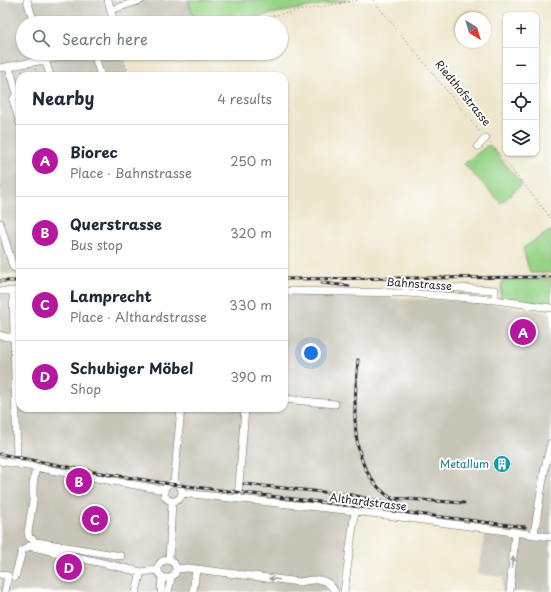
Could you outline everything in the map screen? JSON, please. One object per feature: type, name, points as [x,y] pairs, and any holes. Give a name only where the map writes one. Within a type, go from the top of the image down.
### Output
[{"type":"street","points":[[27,0],[32,16]]},
{"type":"street","points":[[108,0],[112,16]]},
{"type":"street","points":[[110,10],[124,3],[141,0]]},
{"type":"street","points":[[0,68],[37,60]]},
{"type":"street","points":[[45,60],[49,72]]},
{"type":"street","points":[[96,60],[100,72]]},
{"type":"street","points":[[9,67],[16,90]]},
{"type":"street","points":[[16,95],[13,100],[16,110]]},
{"type":"street","points":[[478,146],[486,138]]},
{"type":"street","points":[[0,222],[13,267],[16,268]]},
{"type":"street","points":[[407,293],[405,285],[495,290],[495,300]]},
{"type":"street","points":[[0,291],[16,291]]},
{"type":"street","name":"Bahnstrasse","points":[[288,291],[407,293],[495,300],[551,308]]},
{"type":"street","points":[[16,306],[14,337],[17,464]]},
{"type":"street","points":[[0,335],[14,337]]},
{"type":"street","points":[[288,399],[335,404]]},
{"type":"street","points":[[174,483],[181,412]]},
{"type":"street","points":[[238,498],[245,412]]},
{"type":"street","points":[[534,534],[545,467],[551,443]]},
{"type":"street","points":[[0,461],[164,490]]},
{"type":"street","points":[[36,467],[33,485],[34,501],[28,532],[29,537],[36,542],[121,556]]},
{"type":"street","points":[[174,483],[180,486],[182,493],[180,498],[172,502],[166,498],[164,490],[167,485],[174,483]]},
{"type":"street","name":"Althardstrasse","points":[[182,493],[355,511],[551,537]]},
{"type":"street","points":[[169,560],[172,502]]},
{"type":"street","points":[[344,592],[355,511]]},
{"type":"street","points":[[510,592],[516,532]]},
{"type":"street","points":[[16,577],[22,551],[29,546],[141,572],[158,570]]},
{"type":"street","points":[[161,592],[162,577],[158,570],[162,561],[169,560],[175,563],[177,569],[175,575],[171,578],[168,592]]},
{"type":"street","points":[[177,569],[196,569],[300,582],[313,579],[326,582],[331,585],[335,592]]},
{"type":"street","points":[[193,592],[196,569]]},
{"type":"street","points":[[136,592],[141,572]]},
{"type":"street","points":[[0,574],[8,576],[5,592]]},
{"type":"street","points":[[162,577],[171,578]]},
{"type":"path","points":[[272,16],[358,0]]},
{"type":"path","name":"Riedthofstrasse","points":[[373,0],[551,218]]},
{"type":"path","points":[[124,60],[129,72]]},
{"type":"path","points":[[33,62],[36,72]]},
{"type":"shaded area","points":[[0,0],[188,0],[193,16],[16,16],[16,60],[123,60],[127,72],[16,72],[16,274],[0,274]]},
{"type":"shaded area","points":[[16,287],[16,412],[288,412],[288,294],[469,301],[551,313],[551,592],[502,592],[503,577],[478,574],[487,524],[356,505],[341,592],[0,592],[0,288]]},
{"type":"green space","points":[[188,0],[347,0],[261,16],[193,16]]},
{"type":"green space","points":[[488,145],[522,184],[501,203],[464,164]]},
{"type":"green space","points":[[551,230],[551,273],[530,273],[523,248]]},
{"type":"green space","points":[[551,279],[551,305],[500,299],[502,281]]},
{"type":"railway","points":[[288,279],[551,277]]},
{"type":"railway","points":[[0,281],[16,281]]},
{"type":"railway","points":[[322,283],[349,286]]},
{"type":"railway","points":[[358,360],[355,421],[357,441],[362,460],[370,477],[383,492],[401,504]]},
{"type":"railway","points":[[0,454],[95,472],[170,484],[525,527]]},
{"type":"railway","points":[[244,484],[352,495],[402,507]]},
{"type":"railway","points":[[392,498],[464,503]]},
{"type":"place","name":"Biorec","points":[[523,332]]},
{"type":"place","name":"Metallum","points":[[502,464]]},
{"type":"place","name":"Querstrasse","points":[[79,481]]},
{"type":"place","name":"Lamprecht","points":[[95,519]]},
{"type":"place","name":"Schubiger Möbel","points":[[69,567]]}]
